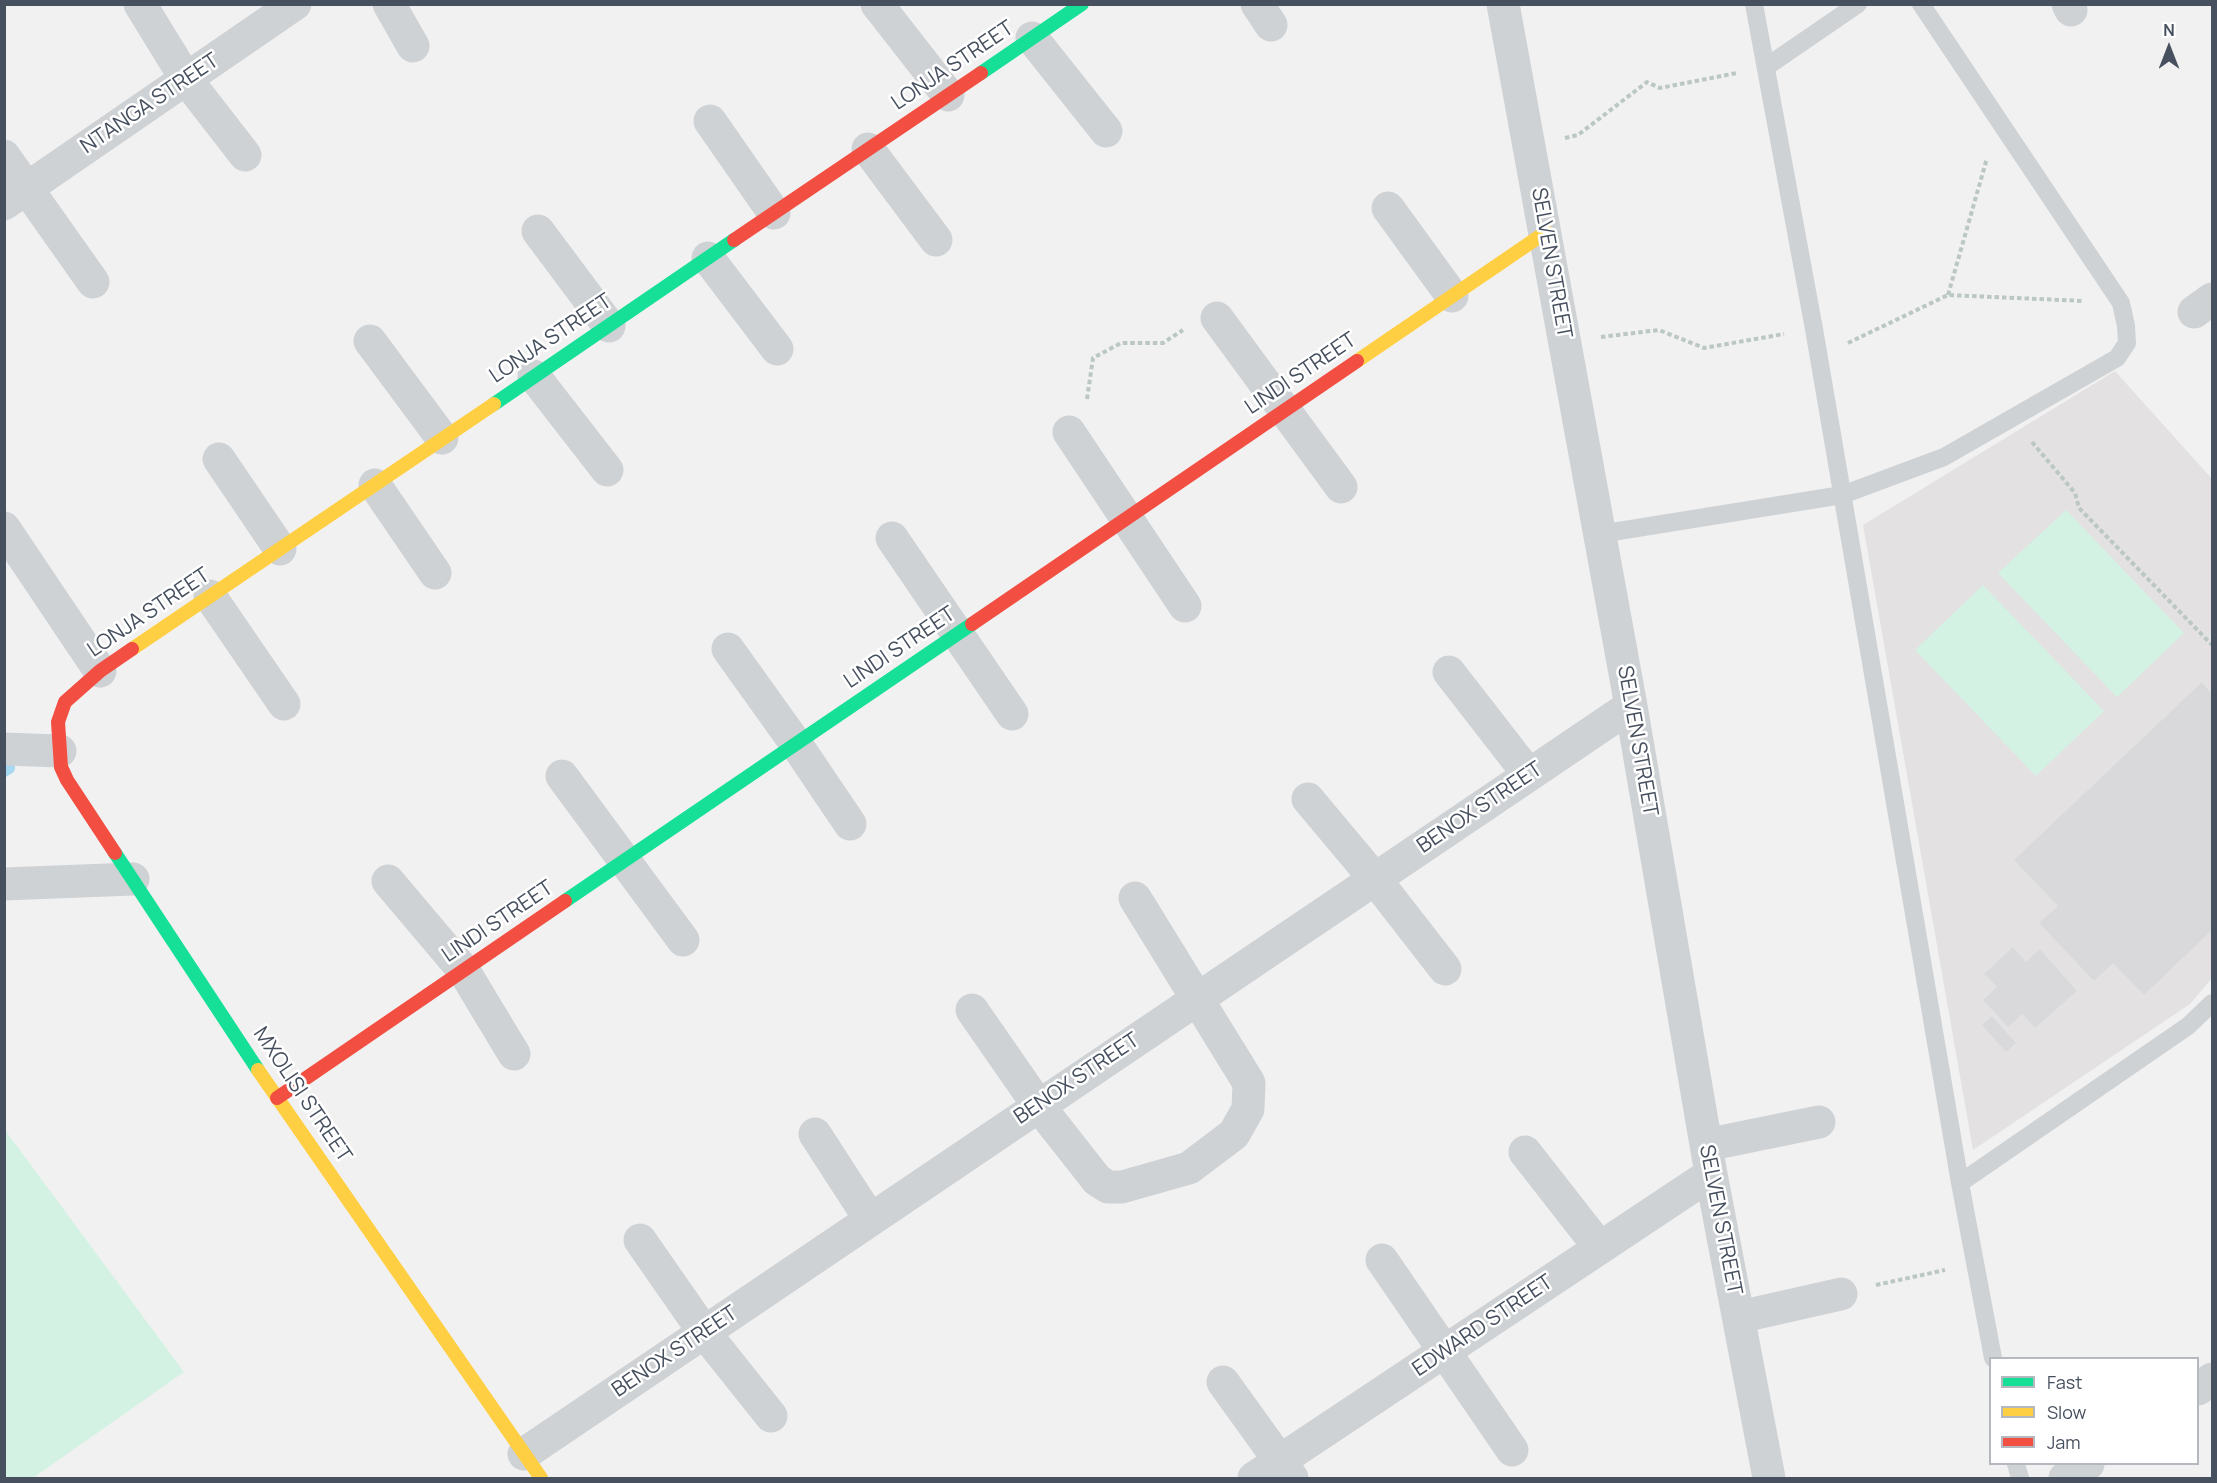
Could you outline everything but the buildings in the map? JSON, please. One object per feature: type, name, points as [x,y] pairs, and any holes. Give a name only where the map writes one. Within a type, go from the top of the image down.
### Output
[{"type":"street","points":[[140,4],[186,79],[245,155]]},
{"type":"street","name":"NTANGA STREET","points":[[16,196],[295,4]]},
{"type":"street","points":[[389,4],[413,46]]},
{"type":"street","points":[[877,4],[948,95]]},
{"type":"street","name":"LONJA STREET","points":[[59,736],[65,702],[100,671],[1082,4]]},
{"type":"street","name":"SELVEN STREET","points":[[1503,4],[1631,706],[1709,1160],[1769,1479]]},
{"type":"street","points":[[1032,38],[1106,131]]},
{"type":"street","points":[[710,121],[774,213]]},
{"type":"street","points":[[868,149],[936,240]]},
{"type":"street","points":[[4,156],[16,196],[93,282]]},
{"type":"street","points":[[1388,208],[1452,296]]},
{"type":"street","points":[[538,231],[609,326]]},
{"type":"street","name":"LINDI STREET","points":[[277,1098],[1546,232]]},
{"type":"street","points":[[708,258],[777,349]]},
{"type":"street","points":[[1217,318],[1341,487]]},
{"type":"street","points":[[370,341],[442,438]]},
{"type":"street","points":[[534,376],[607,470]]},
{"type":"street","points":[[1070,432],[1185,606]]},
{"type":"street","points":[[219,459],[280,549]]},
{"type":"street","points":[[375,484],[435,573]]},
{"type":"street","points":[[4,528],[100,671]]},
{"type":"street","points":[[892,538],[1012,714]]},
{"type":"street","points":[[210,596],[284,704]]},
{"type":"street","points":[[728,649],[850,824]]},
{"type":"street","points":[[1449,672],[1529,775]]},
{"type":"street","name":"BENOX STREET","points":[[533,1466],[704,1332],[1631,706]]},
{"type":"street","points":[[4,749],[59,736]]},
{"type":"street","name":"MXOLISI STREET","points":[[59,736],[61,767],[68,780],[277,1098],[533,1466]]},
{"type":"street","points":[[562,776],[683,940]]},
{"type":"street","points":[[1308,799],[1375,879],[1445,969]]},
{"type":"street","points":[[4,884],[134,879]]},
{"type":"street","points":[[388,881],[464,971],[514,1054]]},
{"type":"street","points":[[972,1010],[1038,1105],[1096,1180],[1108,1187],[1122,1187],[1189,1168],[1234,1134],[1248,1108],[1249,1083],[1136,898]]},
{"type":"street","points":[[1709,1160],[1819,1122]]},
{"type":"street","points":[[815,1134],[870,1219]]},
{"type":"street","points":[[1525,1152],[1600,1248]]},
{"type":"street","name":"EDWARD STREET","points":[[1276,1473],[1444,1352],[1600,1248],[1709,1160]]},
{"type":"street","points":[[640,1240],[704,1332],[771,1416]]},
{"type":"street","points":[[1382,1260],[1512,1450]]},
{"type":"street","points":[[1738,1317],[1841,1294]]},
{"type":"street","points":[[2199,1388],[2212,1379]]},
{"type":"street","points":[[1223,1382],[1276,1473]]},
{"type":"lane","points":[[1754,4],[1819,356],[1960,1182],[1993,1357]]},
{"type":"lane","points":[[1766,67],[1858,4]]},
{"type":"lane","points":[[1600,534],[1842,495],[1944,457],[2117,358],[2127,343],[2121,303],[1921,4]]},
{"type":"lane","points":[[1960,1182],[2188,1026],[2212,1003]]},
{"type":"path","points":[[1529,145],[1578,135],[1647,82],[1660,88],[1766,67]]},
{"type":"path","points":[[1948,295],[1998,119]]},
{"type":"path","points":[[1819,356],[1948,295],[2121,303]]},
{"type":"path","points":[[1070,432],[1086,401],[1093,358],[1121,343],[1162,343],[1207,316],[1217,318]]},
{"type":"path","points":[[1565,342],[1659,330],[1704,348],[1814,329]]},
{"type":"path","points":[[2013,418],[2075,493],[2079,508],[2212,645]]},
{"type":"path","points":[[1841,1294],[1976,1263]]},
{"type":"shaded area","points":[[2115,371],[2212,479],[2212,978],[2190,1004],[1973,1150],[1863,525]]},
{"type":"green space","points":[[2066,510],[2184,633],[2117,697],[1998,573]]},
{"type":"green space","points":[[1983,585],[2104,711],[2036,776],[1915,650]]},
{"type":"green space","points":[[5,1130],[184,1372],[33,1478],[5,1478]]},
{"type":"waterway","points":[[4,771],[9,768]]},
{"type":"traffic: fast","points":[[981,73],[1082,4]]},
{"type":"traffic: fast","points":[[494,404],[734,240]]},
{"type":"traffic: fast","points":[[565,901],[972,624]]},
{"type":"traffic: fast","points":[[115,853],[258,1070]]},
{"type":"traffic: slow","points":[[1357,361],[1546,232]]},
{"type":"traffic: slow","points":[[132,649],[494,404]]},
{"type":"traffic: slow","points":[[258,1070],[541,1478]]},
{"type":"traffic: jam","points":[[734,240],[981,73]]},
{"type":"traffic: jam","points":[[972,624],[1357,361]]},
{"type":"traffic: jam","points":[[115,853],[67,780],[61,767],[58,722],[65,702],[100,671],[132,649]]},
{"type":"traffic: jam","points":[[277,1098],[565,901]]}]
